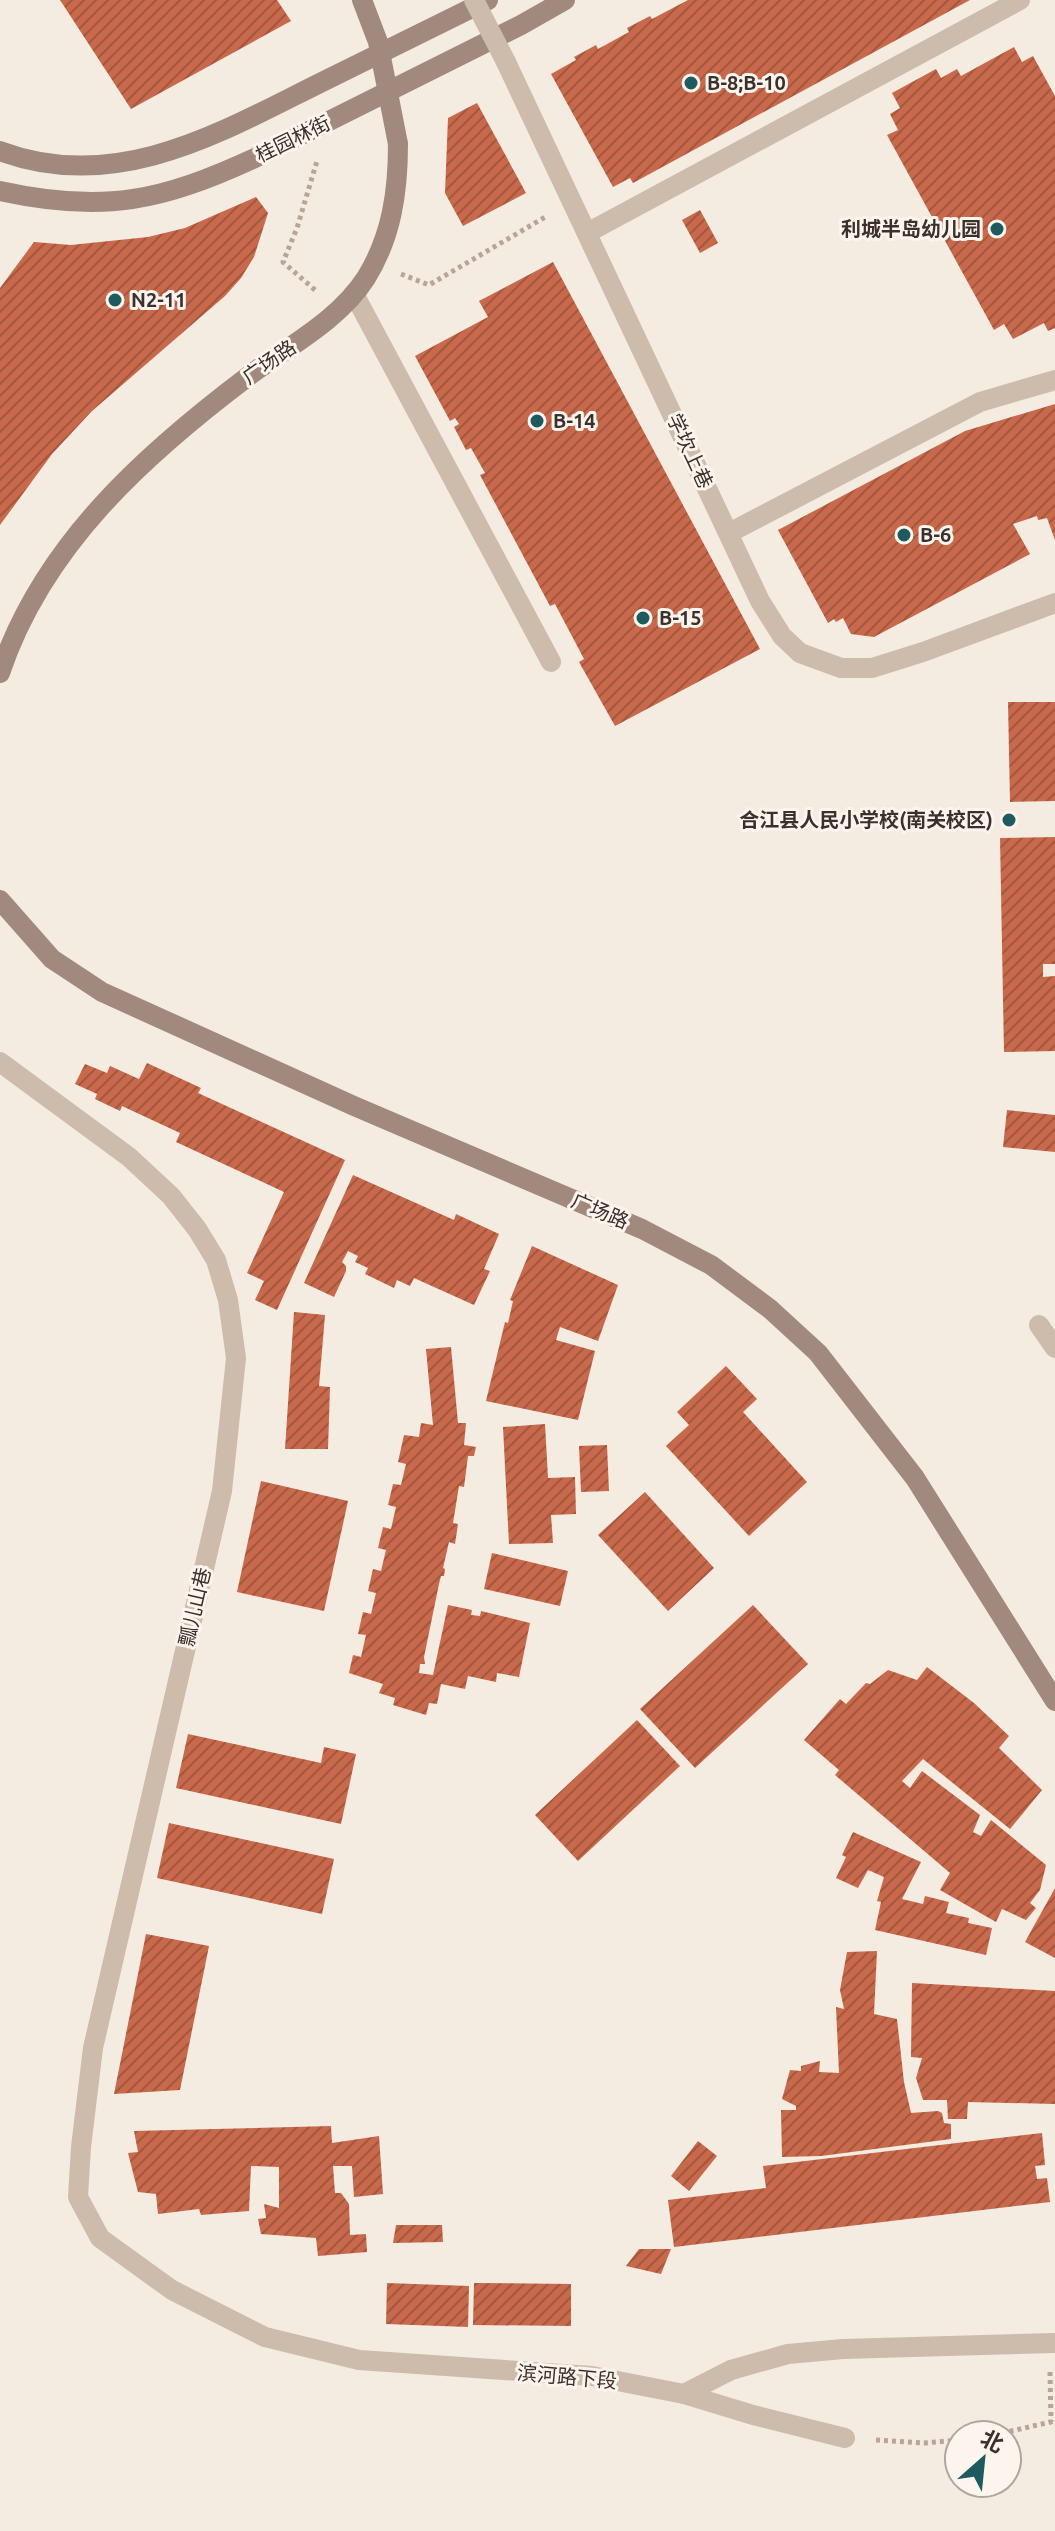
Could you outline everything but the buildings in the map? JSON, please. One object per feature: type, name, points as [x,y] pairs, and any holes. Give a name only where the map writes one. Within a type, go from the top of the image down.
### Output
[{"type":"main road","name":"广场路","points":[[0,673],[4,656],[37,591],[83,525],[134,471],[206,408],[321,326],[354,294],[374,263],[393,213],[398,183],[398,144],[378,42],[362,0]]},
{"type":"main road","name":"桂园林街","points":[[0,151],[46,163],[83,166],[123,163],[161,155],[240,123],[488,0]]},
{"type":"main road","name":"桂园林街","points":[[0,191],[40,200],[83,204],[127,201],[172,192],[213,177],[323,124],[565,0]]},
{"type":"main road","name":"广场路","points":[[0,903],[52,959],[102,992],[354,1106],[642,1229],[711,1265],[770,1309],[818,1353],[915,1478],[1055,1701]]},
{"type":"street","name":"学坎上巷","points":[[474,0],[760,601],[782,636],[800,653],[841,668],[872,668],[1055,603]]},
{"type":"street","points":[[587,233],[1020,0]]},
{"type":"street","points":[[354,294],[551,662]]},
{"type":"street","points":[[729,533],[980,402],[1055,380]]},
{"type":"street","name":"瓢儿山巷","points":[[0,1062],[129,1157],[171,1196],[189,1218],[216,1260],[228,1300],[236,1358],[222,1491],[93,2048],[78,2197],[100,2238]]},
{"type":"street","points":[[1039,1325],[1055,1348]]},
{"type":"street","name":"滨河路下段","points":[[100,2238],[172,2290],[265,2337],[359,2360],[592,2376],[684,2394],[845,2438]]},
{"type":"street","points":[[684,2394],[731,2370],[788,2354],[843,2349],[1052,2343]]},
{"type":"path","points":[[323,124],[315,171],[283,262],[338,310]]},
{"type":"path","points":[[429,285],[572,202]]},
{"type":"path","points":[[1023,2428],[1053,2421],[1052,2343]]},
{"type":"path","points":[[845,2438],[943,2441]]},
{"type":"place","name":"B-8;B-10","points":[[691,83]]},
{"type":"place","name":"利城半岛幼儿园","points":[[997,229]]},
{"type":"place","name":"N2-11","points":[[115,300]]},
{"type":"place","name":"B-14","points":[[537,421]]},
{"type":"place","name":"B-6","points":[[904,535]]},
{"type":"place","name":"B-15","points":[[643,618]]},
{"type":"place","name":"合江县人民小学校(南关校区)","points":[[1009,820]]}]
